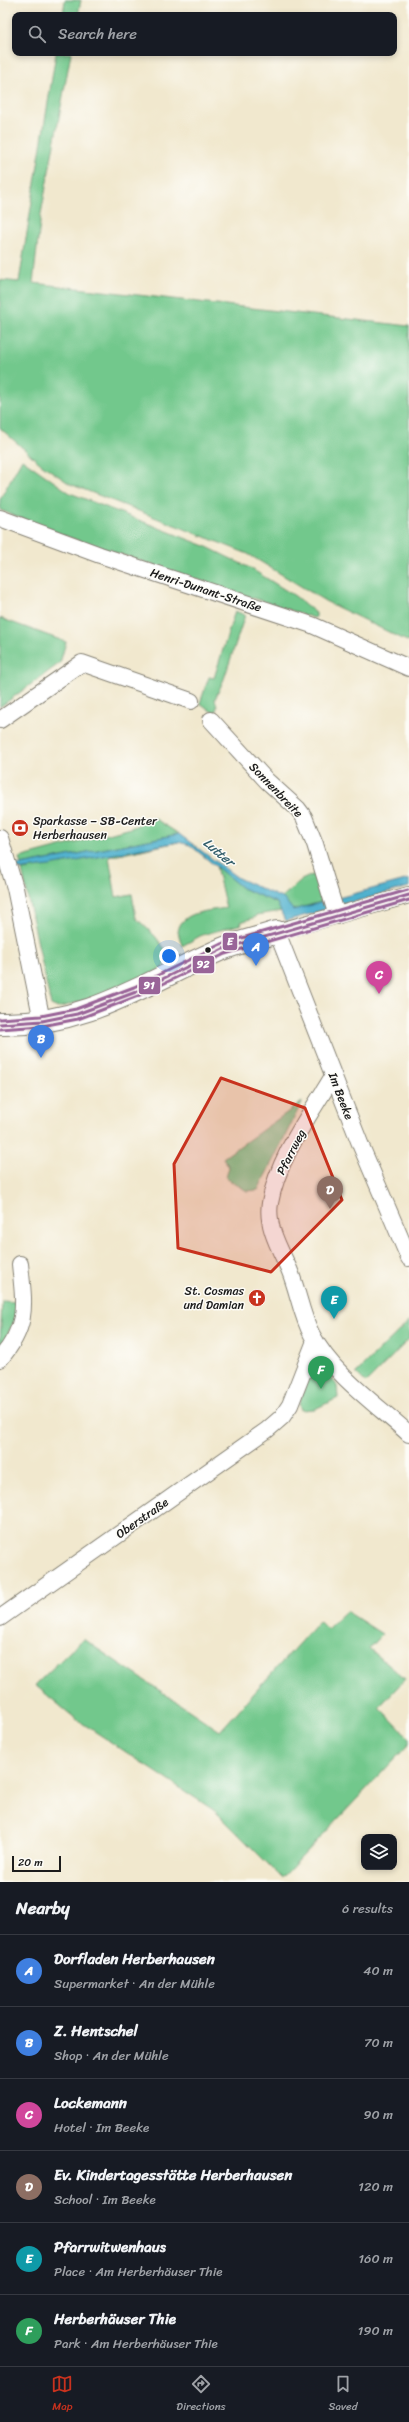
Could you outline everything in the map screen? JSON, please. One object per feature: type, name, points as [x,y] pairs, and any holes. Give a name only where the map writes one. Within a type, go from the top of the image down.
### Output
[{"type":"street","name":"Henri-Dunant-Straße","points":[[0,518],[100,555],[312,625],[409,668]]},
{"type":"street","points":[[0,720],[82,663],[192,700]]},
{"type":"street","name":"Sonnenbreite","points":[[211,720],[266,782],[298,809],[304,817],[316,844],[335,908]]},
{"type":"street","points":[[0,838],[16,888],[42,1022]]},
{"type":"street","points":[[0,1024],[42,1022],[104,1006],[223,949],[277,932],[335,908],[409,895]]},
{"type":"street","name":"Im Beeke","points":[[277,932],[333,1076],[409,1258]]},
{"type":"street","name":"Pfarrweg","points":[[333,1076],[279,1171],[270,1204],[270,1217],[274,1234],[298,1290],[308,1327],[315,1340],[329,1359],[361,1391],[409,1434]]},
{"type":"street","points":[[0,1359],[14,1342],[23,1319],[24,1306],[20,1264]]},
{"type":"street","name":"Oberstraße","points":[[0,1618],[267,1430],[282,1417],[290,1405],[315,1340]]},
{"type":"highlighted area","points":[[221,1078],[305,1108],[342,1200],[271,1272],[178,1248],[174,1164]]},
{"type":"green space","points":[[65,0],[81,0],[79,12],[63,12]]},
{"type":"green space","points":[[56,56],[70,56],[41,214],[33,283],[409,326],[409,642],[325,601],[248,554],[70,484],[41,464],[0,428],[0,280],[19,282]]},
{"type":"green space","points":[[22,459],[70,493],[205,546],[250,568],[295,596],[316,613],[316,617],[314,618],[71,538],[0,510],[0,499]]},
{"type":"green space","points":[[235,611],[245,615],[224,679],[215,699],[217,707],[215,714],[200,703],[209,677],[214,678]]},
{"type":"green space","points":[[0,618],[66,642],[60,663],[0,707]]},
{"type":"green space","points":[[154,818],[179,834],[21,865],[19,858],[131,828]]},
{"type":"green space","points":[[178,842],[109,857],[116,897],[132,894],[136,918],[155,936],[168,953],[164,968],[110,993],[58,1008],[51,1005],[22,870]]},
{"type":"green space","points":[[216,866],[242,888],[277,903],[282,911],[256,915],[256,917],[241,922],[242,924],[202,935],[182,946],[178,932],[180,925],[184,920],[204,911],[226,908]]},
{"type":"green space","points":[[319,872],[328,900],[293,910],[284,900],[280,899],[301,880]]},
{"type":"green space","points":[[302,1102],[258,1190],[247,1191],[226,1178],[229,1167],[223,1158]]},
{"type":"green space","points":[[2,1301],[19,1302],[16,1318],[0,1348]]},
{"type":"green space","points":[[409,1321],[409,1339],[366,1383],[356,1373]]},
{"type":"green space","points":[[324,1364],[337,1386],[338,1398],[315,1409],[301,1410],[299,1404],[309,1373]]},
{"type":"green space","points":[[346,1611],[382,1634],[369,1648],[405,1679],[379,1707],[409,1738],[409,1744],[282,1878],[215,1811],[76,1719],[35,1685],[83,1639],[220,1731],[319,1621],[327,1629]]},
{"type":"water","points":[[179,834],[238,878],[284,899],[293,910],[409,879],[409,887],[285,921],[277,903],[242,888],[190,845],[178,842],[50,866],[0,872],[0,864],[21,865]]},
{"type":"transit line","name":"E","points":[[0,1019],[41,1016],[76,1009],[134,987],[221,944],[408,890]]},
{"type":"transit line","name":"91","points":[[0,1024],[42,1021],[77,1014],[136,992],[223,949],[409,895]]},
{"type":"transit line","name":"92","points":[[0,1029],[42,1026],[78,1019],[138,996],[225,954],[409,900]]},
{"type":"place","name":"Sparkasse – SB-Center Herberhausen","points":[[20,828]]},
{"type":"place","name":"Dorfladen Herberhausen","points":[[256,966]]},
{"type":"place","name":"Lockemann","points":[[379,994]]},
{"type":"place","name":"Z. Hentschel","points":[[41,1058]]},
{"type":"place","name":"Ev. Kindertagesstätte Herberhausen","points":[[330,1209]]},
{"type":"place","name":"St. Cosmas und Damian","points":[[257,1298]]},
{"type":"place","name":"Pfarrwitwenhaus","points":[[334,1319]]},
{"type":"place","name":"Herberhäuser Thie","points":[[321,1389]]},
{"type":"water label","name":"Lutter","points":[[219,852]]}]
